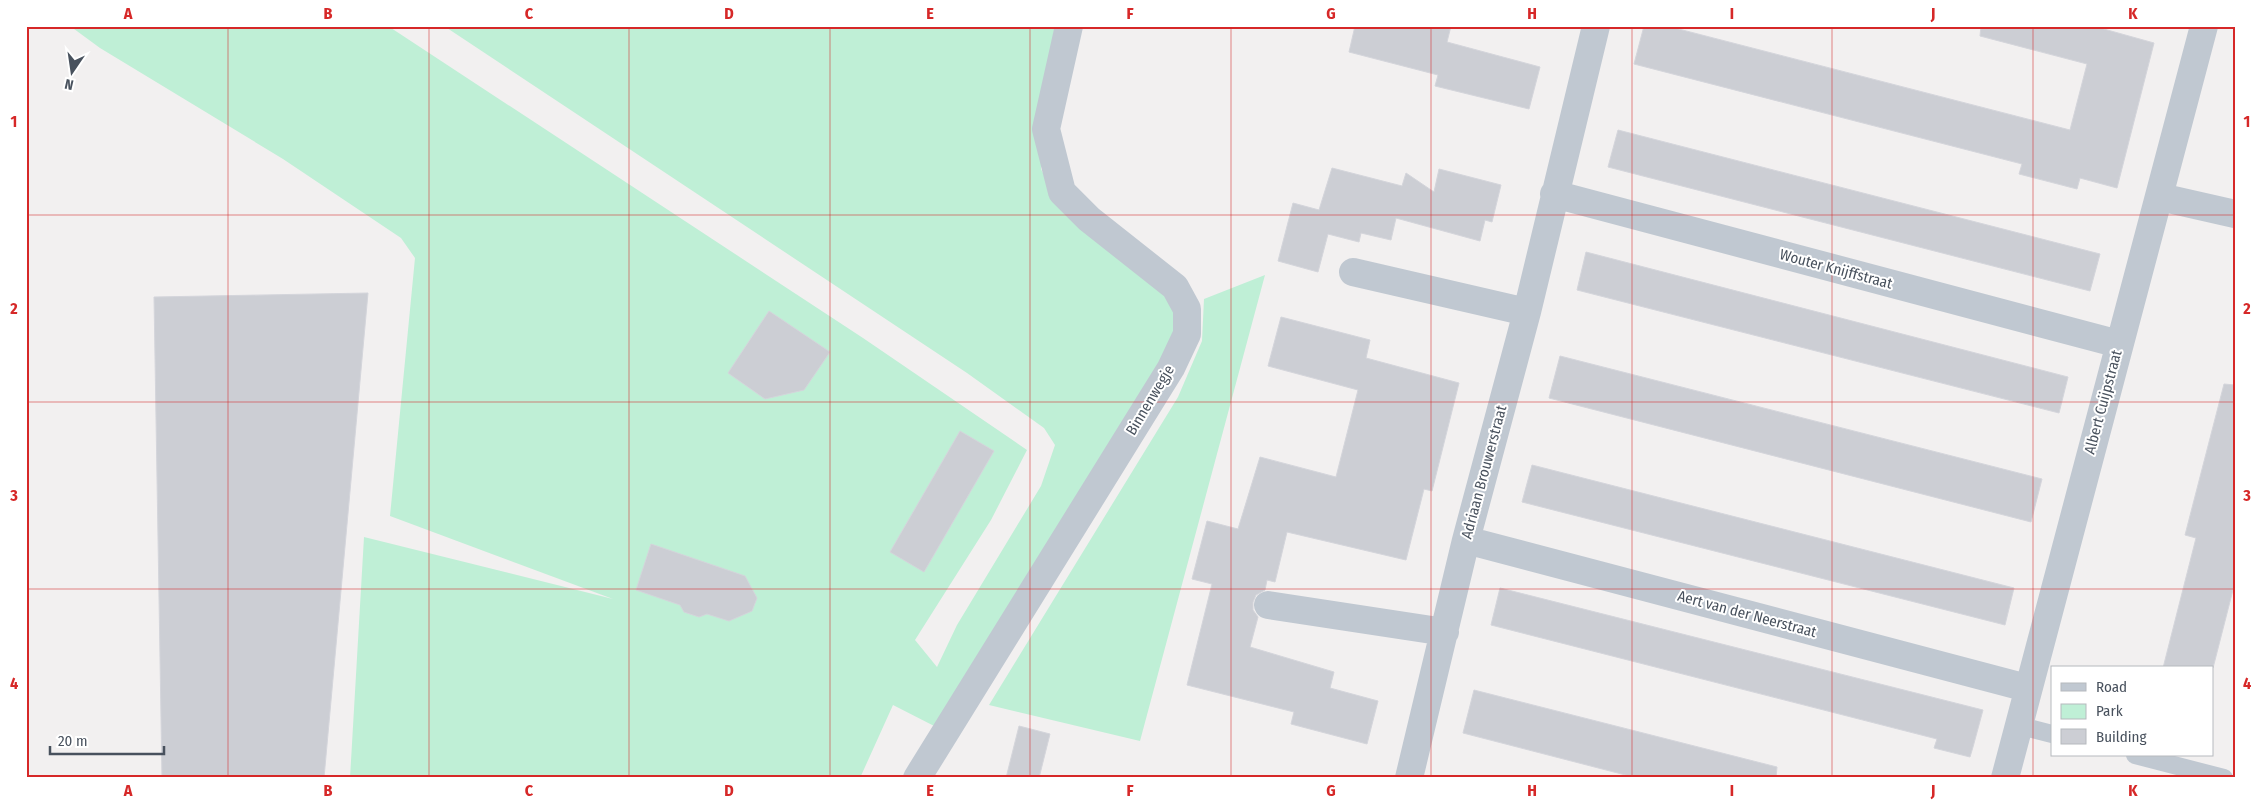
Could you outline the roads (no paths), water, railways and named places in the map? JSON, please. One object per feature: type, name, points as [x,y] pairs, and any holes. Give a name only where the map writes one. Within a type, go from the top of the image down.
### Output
[{"type":"street","name":"Binnenwegje","points":[[917,778],[1171,368],[1187,334],[1187,309],[1176,287],[1088,219],[1062,192],[1046,129],[1068,26]]},
{"type":"street","name":"Adriaan Brouwerstraat","points":[[1409,778],[1466,540],[1527,312],[1596,26]]},
{"type":"street","name":"Albert Cuijpstraat","points":[[2004,778],[2204,26]]},
{"type":"street","name":"Wouter Knijffstraat","points":[[1554,194],[2118,344]]},
{"type":"street","points":[[2160,197],[2235,214]]},
{"type":"street","points":[[1353,272],[1527,312]]},
{"type":"street","name":"Aert van der Neerstraat","points":[[1466,540],[2027,688]]},
{"type":"street","points":[[1268,605],[1445,632]]},
{"type":"lane","points":[[2018,726],[2051,734]]},
{"type":"lane","points":[[2139,756],[2224,778]]}]
